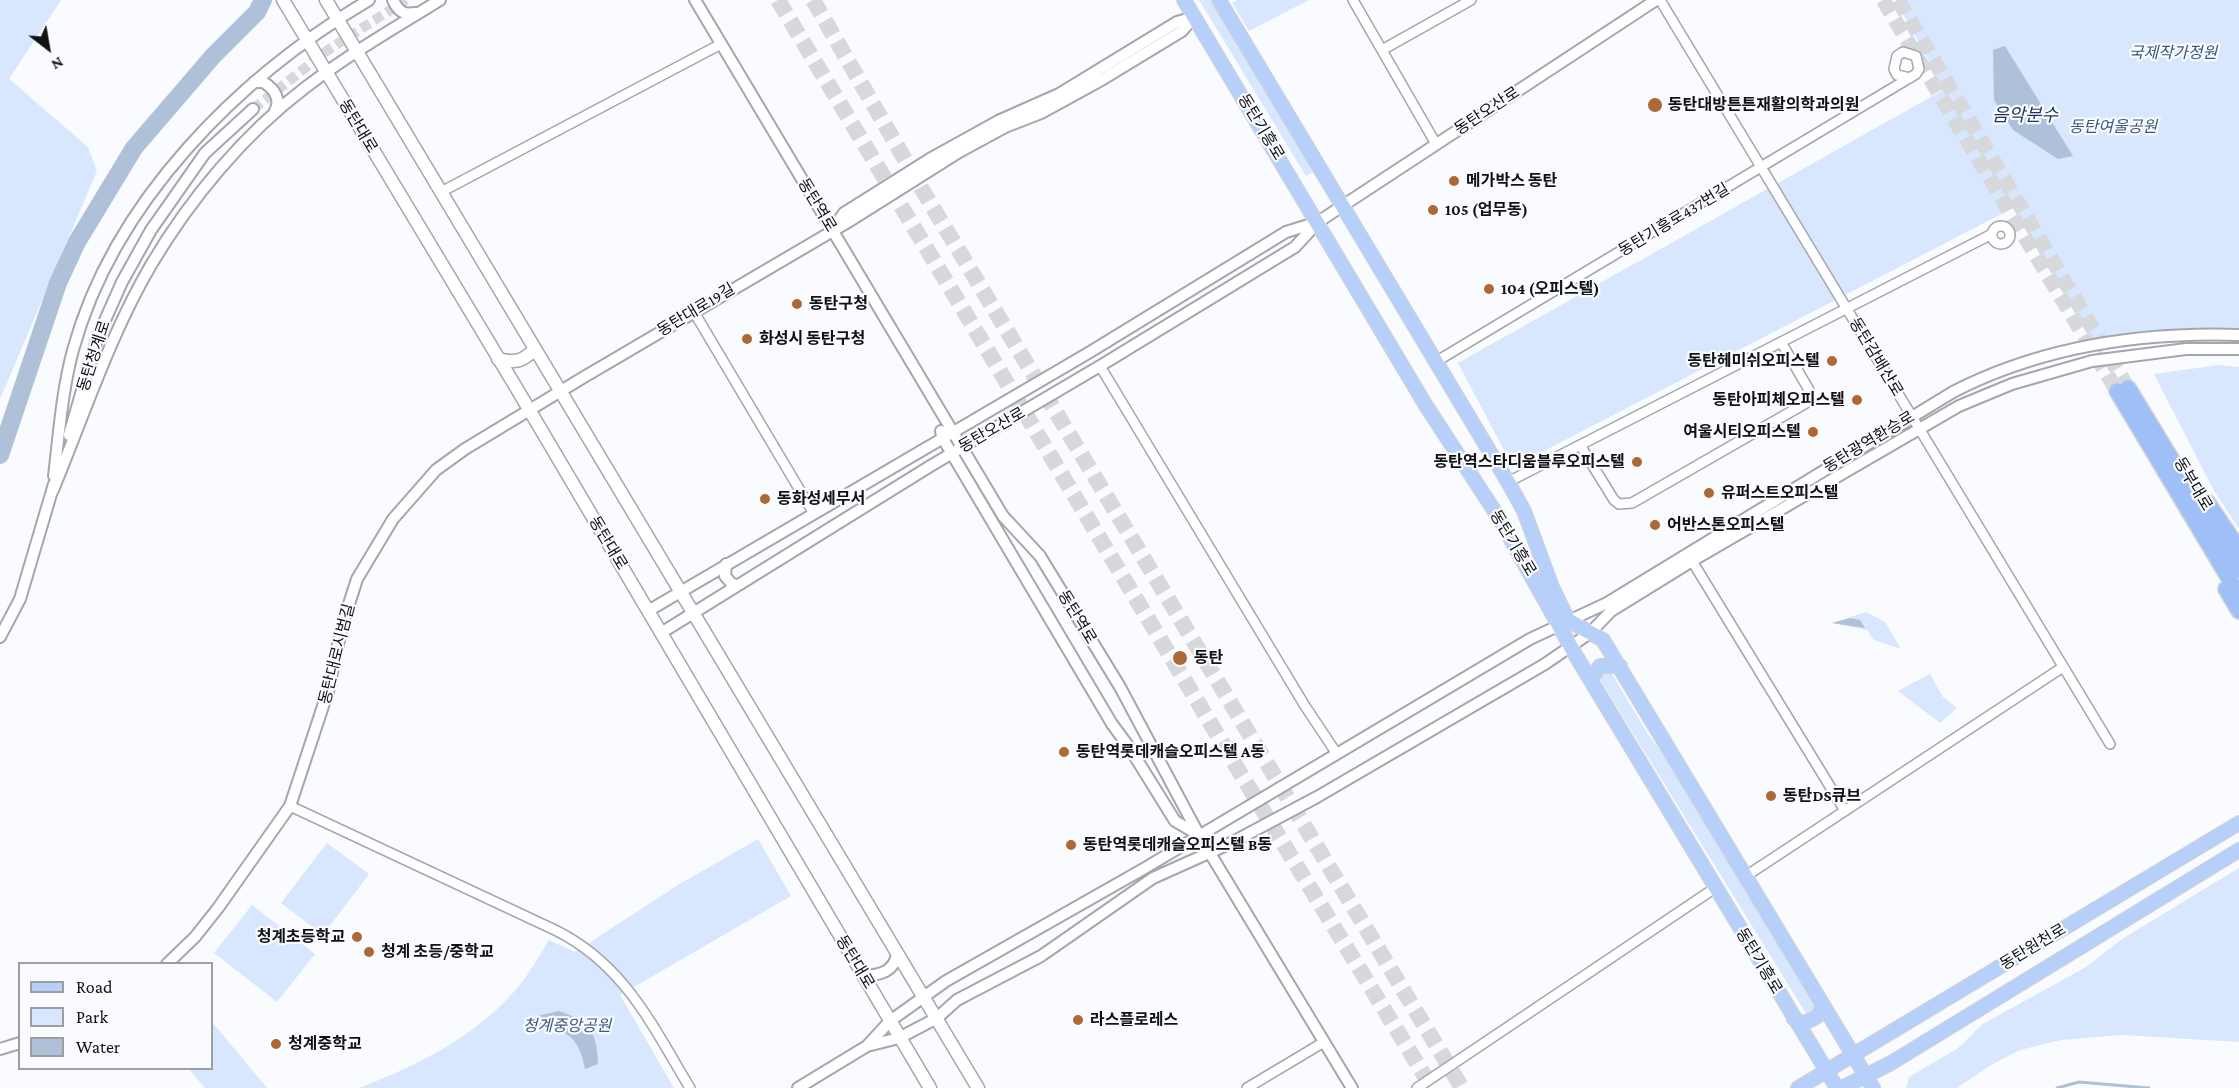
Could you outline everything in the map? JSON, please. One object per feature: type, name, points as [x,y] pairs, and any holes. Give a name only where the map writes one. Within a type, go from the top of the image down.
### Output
[{"type":"highway","name":"동부대로","points":[[2239,570],[2148,421],[2122,390],[2159,462],[2239,595]]},
{"type":"highway","points":[[2148,421],[2239,549]]},
{"type":"highway","points":[[2159,462],[2180,511],[2239,611]]},
{"type":"main road","name":"동탄대로","points":[[283,0],[529,410],[930,1088]]},
{"type":"main road","points":[[326,0],[978,1088]]},
{"type":"main road","name":"동탄기흥로","points":[[1184,0],[1425,404],[1563,622],[1603,640],[1870,1082]]},
{"type":"main road","name":"동탄기흥로","points":[[1219,0],[1508,482],[1524,511],[1571,646],[1837,1088]]},
{"type":"main road","points":[[498,359],[512,362],[523,361],[535,349]]},
{"type":"main road","points":[[1591,679],[1600,666],[1620,666]]},
{"type":"main road","name":"동탄원천로","points":[[1798,1088],[2239,823]]},
{"type":"main road","name":"동탄원천로","points":[[1842,1088],[1870,1082],[2239,850]]},
{"type":"main road","points":[[1794,1019],[1803,1023],[1812,1020],[1822,1011],[1822,1003]]},
{"type":"street","points":[[393,0],[398,10],[406,15],[419,12]]},
{"type":"street","points":[[53,490],[124,316],[174,230],[225,163],[305,87],[382,34],[440,0]]},
{"type":"street","name":"동탄역로","points":[[695,0],[938,410],[947,434],[1108,719],[1175,821],[1199,835]]},
{"type":"street","points":[[1353,0],[1436,144]]},
{"type":"street","points":[[1382,50],[1471,0]]},
{"type":"street","name":"동탄오산로","points":[[660,633],[956,450],[1100,366],[1295,247],[1318,222],[1658,0]]},
{"type":"street","name":"동탄감배산로","points":[[1658,0],[2110,744]]},
{"type":"street","points":[[53,490],[61,410],[73,350],[89,305],[109,261],[149,197],[177,159],[254,82],[366,2]]},
{"type":"street","name":"동탄대로19길","points":[[560,391],[832,230],[844,213],[933,157],[998,121],[1059,94],[1177,22],[1194,17]]},
{"type":"street","points":[[441,192],[721,44]]},
{"type":"street","points":[[1910,52],[1919,62],[1919,69],[1910,78],[1897,75],[1893,69],[1897,56],[1910,52]]},
{"type":"street","points":[[1875,100],[1897,75]]},
{"type":"street","name":"동탄기흥로437번길","points":[[1437,361],[1910,78]]},
{"type":"street","points":[[254,82],[263,82],[276,94],[277,108],[273,116]]},
{"type":"street","name":"동탄청계로","points":[[0,637],[20,599],[98,336],[122,282],[151,230],[205,153],[253,109]]},
{"type":"street","name":"동탄오산로","points":[[648,611],[1090,352],[1286,232],[1318,222]]},
{"type":"street","points":[[1508,482],[1992,234]]},
{"type":"street","points":[[694,312],[814,514]]},
{"type":"street","name":"동탄광역환승로","points":[[1337,754],[1530,639],[1606,603],[1912,416],[1980,380],[2078,348],[2150,337],[2239,335]]},
{"type":"street","points":[[1580,445],[1614,500],[1619,504],[1632,503],[1806,403],[1809,399],[1809,390],[1780,342]]},
{"type":"street","name":"동탄광역환승로","points":[[1210,852],[1317,797],[1545,664],[1590,633],[1611,612],[1692,561],[1919,428],[1984,394],[2067,367],[2144,352],[2239,349]]},
{"type":"street","points":[[798,1088],[867,1046],[890,1021],[923,996],[1337,754],[1305,706],[1100,366]]},
{"type":"street","name":"동탄대로시범길","points":[[168,962],[195,937],[219,908],[290,806],[325,702],[342,626],[357,579],[374,546],[393,519],[436,470],[560,391]]},
{"type":"street","name":"동탄역로","points":[[956,450],[1003,516],[1040,556],[1120,687],[1199,835],[1352,1088]]},
{"type":"street","points":[[1692,561],[1845,811]]},
{"type":"street","points":[[726,564],[725,576],[732,585],[737,585]]},
{"type":"street","points":[[1746,876],[2063,667]]},
{"type":"street","points":[[1146,774],[1161,765]]},
{"type":"street","points":[[290,806],[545,924],[584,946],[627,986],[690,1088]]},
{"type":"street","points":[[867,1046],[899,1038],[937,1018],[957,1000],[1041,956],[1154,878],[1210,852]]},
{"type":"street","points":[[1145,868],[1154,878]]},
{"type":"street","points":[[1417,1088],[1715,888]]},
{"type":"street","points":[[863,976],[877,976],[888,970],[896,963],[897,954]]},
{"type":"street","points":[[1247,1088],[1324,1042]]},
{"type":"street","points":[[0,1049],[18,1044]]},
{"type":"green space","points":[[0,0],[61,0],[9,79],[88,147],[97,171],[0,399]]},
{"type":"green space","points":[[1199,0],[1213,0],[1316,170],[1306,176]]},
{"type":"green space","points":[[1238,0],[1309,0],[1249,31],[1232,3]]},
{"type":"green space","name":"동탄여울공원","points":[[1895,0],[2239,0],[2239,330],[2092,338],[2015,207],[1513,467],[1458,363],[1945,89]]},
{"type":"green space","points":[[2219,365],[2239,367],[2239,529],[2213,489],[2154,374]]},
{"type":"green space","points":[[1866,612],[1885,622],[1901,649],[1874,640],[1867,630],[1832,623]]},
{"type":"green space","points":[[1609,669],[1648,734],[1693,797],[1817,1002],[1815,1009],[1807,1015],[1599,678],[1600,671]]},
{"type":"green space","points":[[1930,674],[1943,697],[1957,708],[1940,723],[1898,691]]},
{"type":"green space","name":"청계중앙공원","points":[[758,839],[791,896],[620,995],[674,1088],[359,1088],[403,1070],[465,1035],[502,1005],[522,982],[549,940],[575,952],[678,885]]},
{"type":"green space","points":[[327,843],[369,874],[323,935],[281,903]]},
{"type":"green space","points":[[2239,868],[2239,1042],[2122,1035],[2061,1040],[2020,1050],[1991,1065],[1957,1088],[1906,1088],[1909,1077],[1957,1049],[1983,1024],[2086,967],[2122,939]]},
{"type":"green space","points":[[252,905],[315,954],[277,1002],[214,953]]},
{"type":"green space","points":[[213,1023],[267,1088],[205,1088],[190,1070],[213,1070]]},
{"type":"water","name":"음악분수","points":[[2005,46],[2073,156],[2058,159],[2013,130],[1994,100],[1993,50]]},
{"type":"water","points":[[1850,618],[1860,620],[1865,628],[1832,623]]},
{"type":"water","points":[[559,1011],[578,1019],[590,1029],[596,1043],[598,1064],[585,1069],[579,1049],[570,1036],[555,1029],[535,1027],[537,1016]]},
{"type":"waterway","points":[[0,455],[58,283],[77,242],[134,148],[213,56],[257,12],[263,0]]},
{"type":"waterway","points":[[2057,1088],[2079,1082],[2149,1088]]},
{"type":"tunnel","points":[[253,109],[328,50],[406,0]]},
{"type":"tunnel","points":[[778,0],[1233,761],[1432,1088]]},
{"type":"tunnel","points":[[813,0],[926,196],[1462,1088]]},
{"type":"tunnel","points":[[1883,0],[2117,391]]},
{"type":"tunnel","points":[[1898,0],[2128,388]]},
{"type":"place","name":"동탄대방튼튼재활의학과의원","points":[[1655,105]]},
{"type":"place","name":"메가박스 동탄","points":[[1454,181]]},
{"type":"place","name":"105 (업무동)","points":[[1433,210]]},
{"type":"place","name":"104 (오피스텔)","points":[[1489,289]]},
{"type":"place","name":"동탄구청","points":[[797,304]]},
{"type":"place","name":"화성시 동탄구청","points":[[747,339]]},
{"type":"place","name":"동탄헤미쉬오피스텔","points":[[1832,361]]},
{"type":"place","name":"동탄아피체오피스텔","points":[[1857,400]]},
{"type":"place","name":"여울시티오피스텔","points":[[1813,432]]},
{"type":"place","name":"동탄역스타디움블루오피스텔","points":[[1637,462]]},
{"type":"place","name":"유퍼스트오피스텔","points":[[1709,493]]},
{"type":"place","name":"동화성세무서","points":[[765,499]]},
{"type":"place","name":"어반스톤오피스텔","points":[[1655,525]]},
{"type":"place","name":"동탄","points":[[1180,658]]},
{"type":"place","name":"동탄역롯데캐슬오피스텔 A동","points":[[1064,752]]},
{"type":"place","name":"동탄DS큐브","points":[[1771,796]]},
{"type":"place","name":"동탄역롯데캐슬오피스텔 B동","points":[[1071,845]]},
{"type":"place","name":"청계초등학교","points":[[357,937]]},
{"type":"place","name":"청계 초등/중학교","points":[[369,952]]},
{"type":"place","name":"라스플로레스","points":[[1078,1020]]},
{"type":"place","name":"청계중학교","points":[[276,1044]]},
{"type":"park label","name":"국제작가정원","points":[[2173,53]]}]
